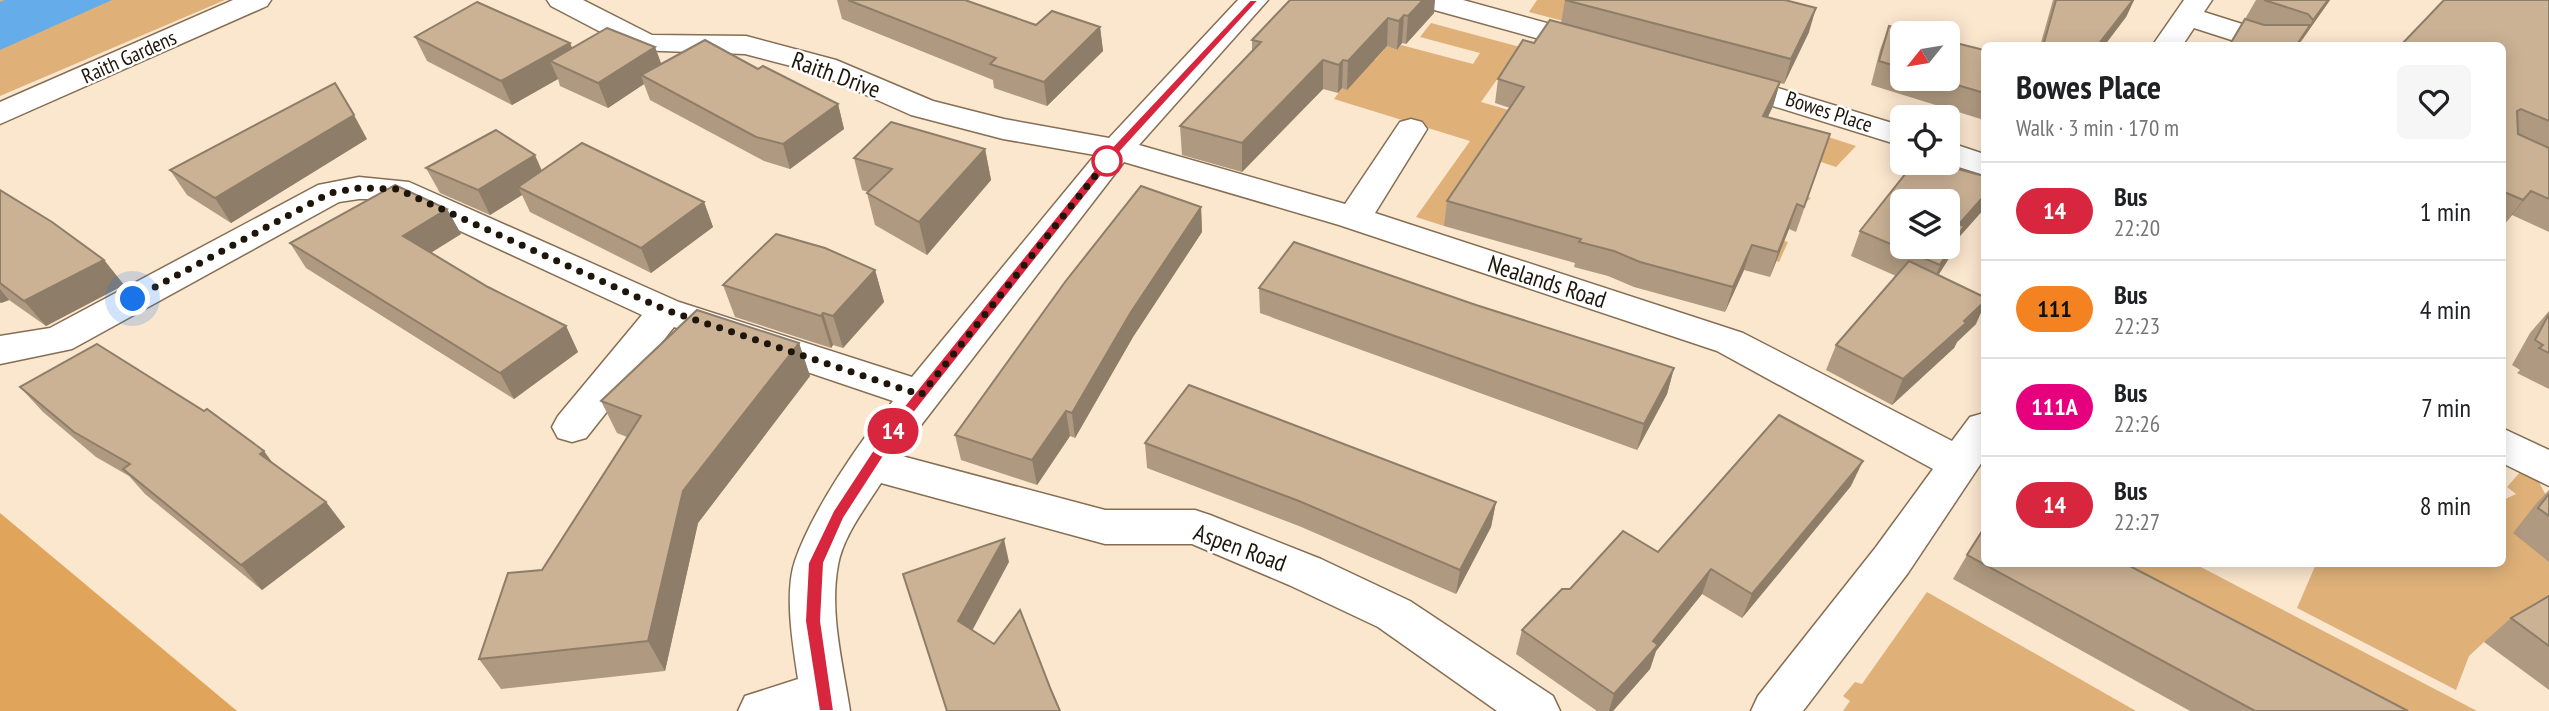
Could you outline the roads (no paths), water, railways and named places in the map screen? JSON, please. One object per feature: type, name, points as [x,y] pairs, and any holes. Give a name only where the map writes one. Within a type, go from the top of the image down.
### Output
[{"type":"street","name":"Raith Gardens","points":[[0,114],[257,0]]},
{"type":"street","name":"Raith Drive","points":[[561,0],[646,44],[746,45],[825,66],[922,108],[1003,130],[1117,149]]},
{"type":"street","points":[[762,711],[824,702],[813,621],[816,563],[838,515],[871,464],[921,395],[1117,149],[1254,0]]},
{"type":"street","points":[[1430,0],[1623,53]]},
{"type":"street","points":[[2169,42],[2191,5],[2273,42]]},
{"type":"street","name":"Bowes Place","points":[[1697,73],[1782,96],[1890,132]]},
{"type":"street","points":[[1351,217],[1361,208],[1411,129]]},
{"type":"street","name":"Nealands Road","points":[[1117,149],[1351,217],[1745,347],[1958,463]]},
{"type":"street","points":[[1960,157],[1981,165]]},
{"type":"street","points":[[0,350],[59,340],[330,193],[359,188],[397,189],[666,310],[921,395]]},
{"type":"street","points":[[572,427],[666,310]]},
{"type":"street","points":[[1775,711],[1892,560],[1981,432]]},
{"type":"street","points":[[2506,445],[2549,470]]},
{"type":"street","name":"Aspen Road","points":[[871,464],[1105,527],[1195,527],[1305,572],[1394,614],[1536,711]]},
{"type":"water","points":[[112,0],[0,50],[0,2]]}]
